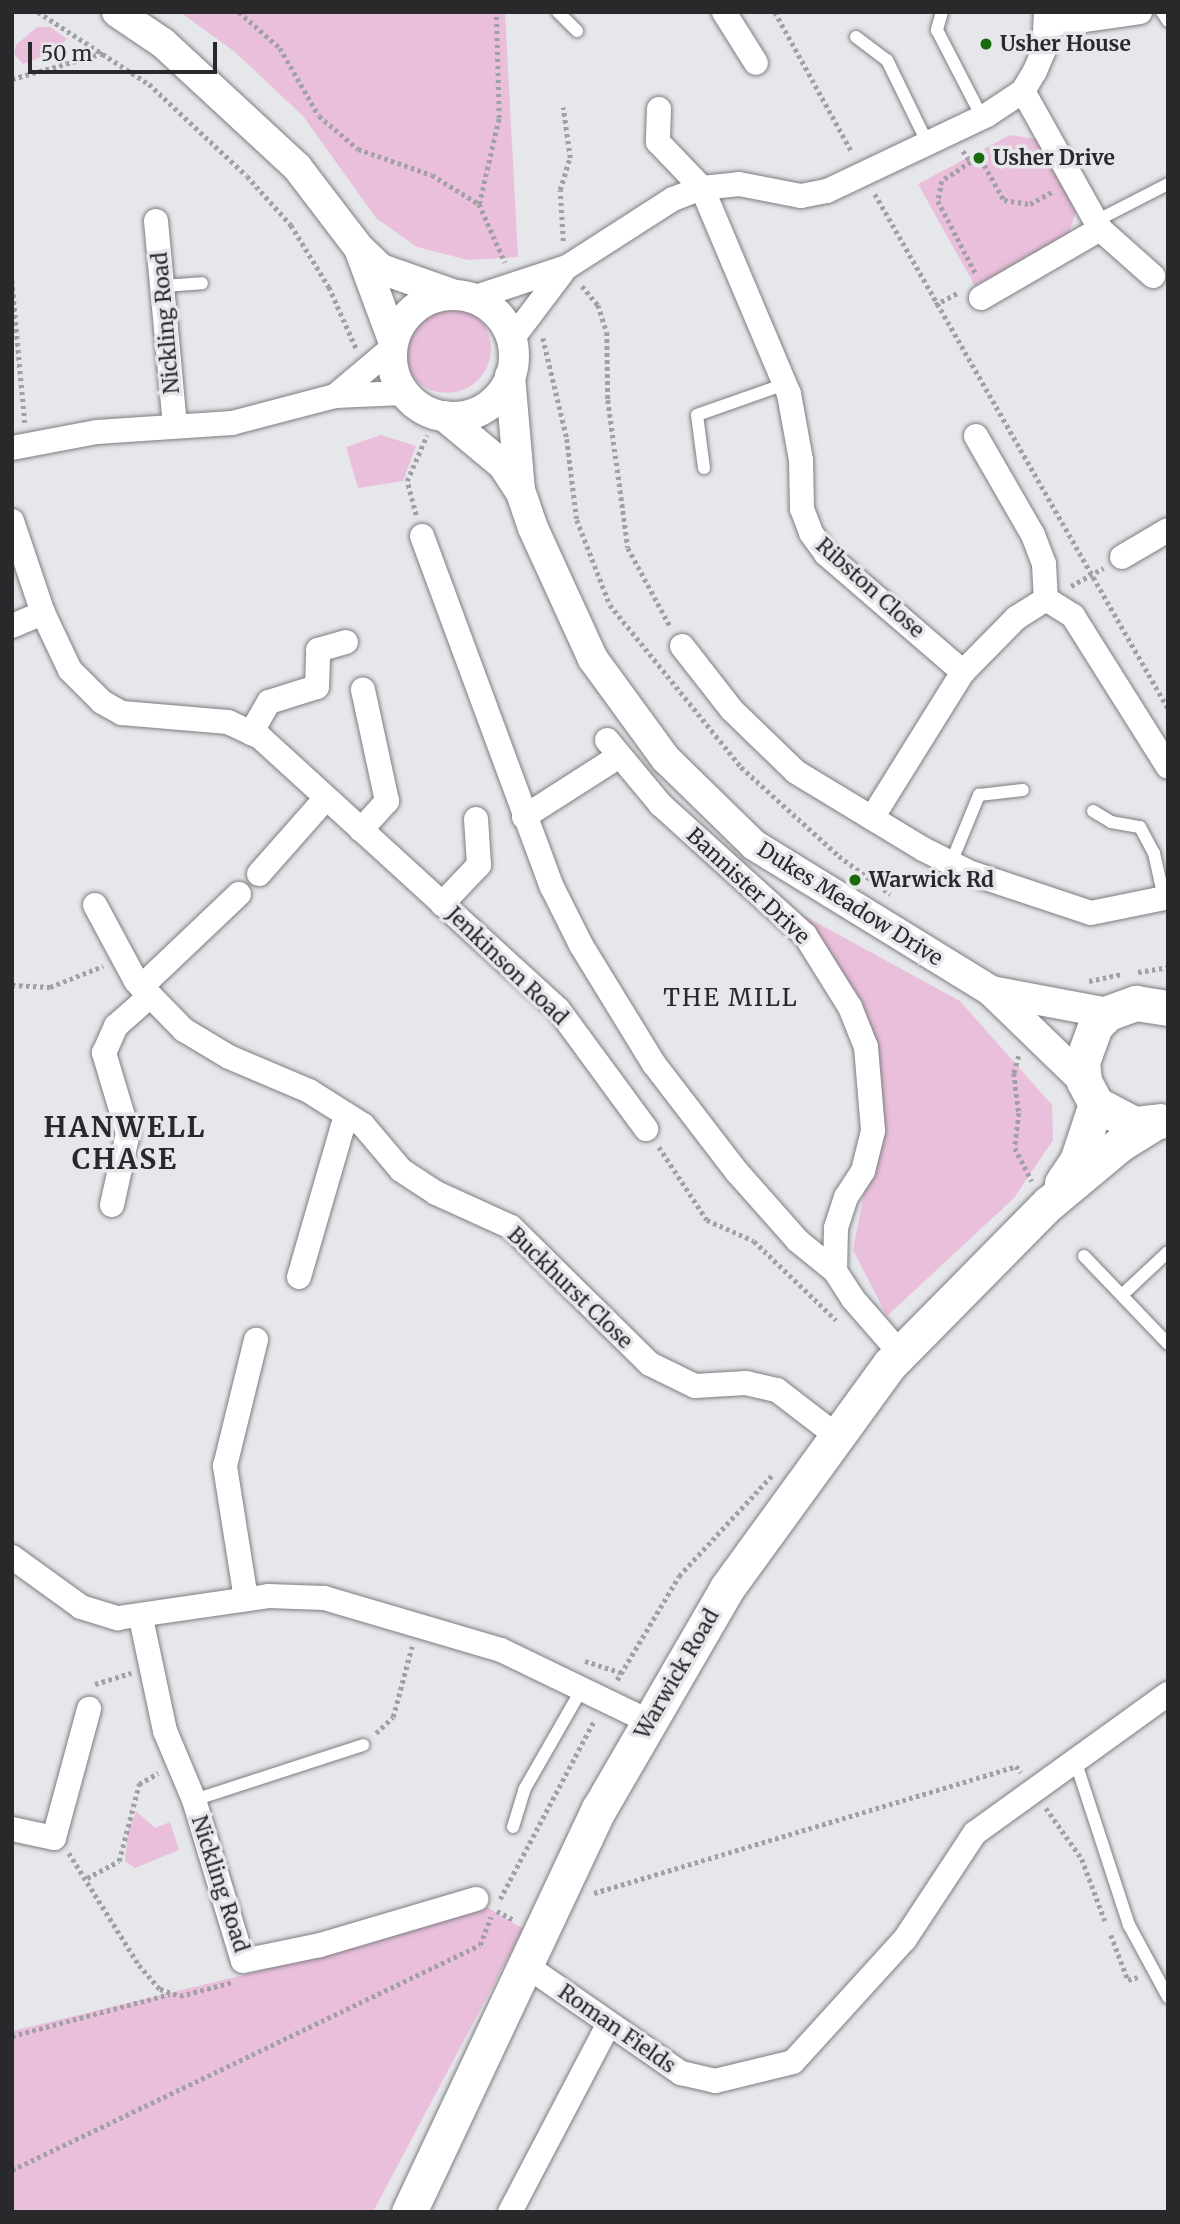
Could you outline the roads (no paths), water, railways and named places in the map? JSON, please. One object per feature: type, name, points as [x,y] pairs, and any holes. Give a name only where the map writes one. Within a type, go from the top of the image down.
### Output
[{"type":"main road","points":[[1108,1013],[1162,1001]]},
{"type":"main road","name":"Warwick Road","points":[[1048,1204],[1077,1161],[1090,1093],[1086,1043],[1108,1013]]},
{"type":"main road","points":[[1090,1093],[1116,1118],[1160,1121]]},
{"type":"main road","name":"Warwick Road","points":[[409,2212],[599,1809],[727,1588],[901,1354],[1048,1204],[1120,1144],[1160,1121]]},
{"type":"street","points":[[117,12],[163,43],[287,157],[359,248],[381,269],[490,307],[512,339]]},
{"type":"street","points":[[724,12],[756,63]]},
{"type":"street","points":[[335,396],[393,344],[405,316],[418,304],[515,287],[567,267],[673,199],[702,188],[739,184],[801,196],[827,191],[982,117],[1023,91],[1044,50],[1047,19],[1140,12]]},
{"type":"street","points":[[1023,91],[1098,225],[1153,276]]},
{"type":"street","points":[[659,109],[658,142],[702,188]]},
{"type":"street","name":"Ribston Close","points":[[702,188],[785,384],[801,460],[802,509],[811,533],[826,554],[963,672]]},
{"type":"street","name":"Nickling Road","points":[[156,221],[175,426]]},
{"type":"street","points":[[981,298],[1098,225]]},
{"type":"street","points":[[359,248],[393,344],[393,370],[404,393],[436,424],[485,408],[510,376],[512,339],[567,267]]},
{"type":"street","name":"Dukes Meadow Drive","points":[[510,376],[520,490]]},
{"type":"street","points":[[18,447],[97,432],[232,422],[335,396],[404,393]]},
{"type":"street","name":"Dukes Meadow Drive","points":[[436,424],[503,465],[520,490],[566,607],[593,659],[666,759],[695,789],[754,845],[798,875],[991,991],[1090,1093]]},
{"type":"street","points":[[976,436],[1033,535],[1044,564],[1045,599]]},
{"type":"street","name":"Jenkinson Road","points":[[12,521],[43,613],[70,670],[102,702],[122,713],[228,722],[251,733],[558,1009],[646,1129]]},
{"type":"street","points":[[1122,557],[1168,530]]},
{"type":"street","points":[[422,536],[524,817],[580,945],[653,1064],[737,1172],[798,1241],[835,1271],[853,1299],[901,1354]]},
{"type":"street","points":[[872,818],[963,672],[1016,618],[1045,599]]},
{"type":"street","points":[[1045,599],[1073,616],[1168,767]]},
{"type":"street","points":[[12,626],[43,613]]},
{"type":"street","points":[[251,733],[269,702],[317,687],[318,650],[346,642]]},
{"type":"street","points":[[682,646],[732,710],[796,772],[951,863],[1027,894],[1091,913],[1164,898]]},
{"type":"street","points":[[361,830],[387,801],[363,690]]},
{"type":"street","name":"Bannister Drive","points":[[524,817],[612,749],[661,806],[805,935],[850,1007],[866,1047],[873,1131],[863,1171],[846,1197],[836,1228],[835,1271]]},
{"type":"street","points":[[259,874],[326,798]]},
{"type":"street","name":"Jenkinson Road","points":[[442,904],[479,865],[476,819]]},
{"type":"street","points":[[112,1205],[128,1133],[104,1053],[116,1026],[239,894]]},
{"type":"street","name":"Buckhurst Close","points":[[95,905],[122,956],[146,991],[184,1030],[229,1057],[309,1091],[363,1125],[401,1170],[436,1192],[511,1227],[650,1364],[695,1386],[746,1383],[777,1390],[838,1437]]},
{"type":"street","name":"Dukes Meadow Drive","points":[[991,991],[1108,1013]]},
{"type":"street","points":[[299,1277],[346,1115]]},
{"type":"street","points":[[246,1599],[225,1466],[256,1340]]},
{"type":"street","points":[[12,1557],[81,1607],[118,1618],[141,1618],[246,1599],[324,1598],[501,1650],[583,1686],[650,1722]]},
{"type":"street","name":"Nickling Road","points":[[141,1618],[148,1668],[194,1800],[243,1961],[263,1960],[484,1907]]},
{"type":"street","points":[[1075,1760],[1168,1693]]},
{"type":"street","points":[[12,1829],[54,1838],[89,1709]]},
{"type":"street","name":"Roman Fields","points":[[527,1966],[681,2074],[715,2081],[793,2062],[905,1939],[975,1833],[1075,1760]]},
{"type":"street","points":[[510,2212],[608,2025]]},
{"type":"lane","points":[[558,12],[577,31]]},
{"type":"lane","points":[[942,12],[937,30],[982,117]]},
{"type":"lane","points":[[1162,12],[1168,22]]},
{"type":"lane","points":[[856,37],[887,60],[928,144]]},
{"type":"lane","points":[[1098,225],[1168,184]]},
{"type":"lane","points":[[163,286],[202,283]]},
{"type":"lane","points":[[705,468],[697,415],[785,384]]},
{"type":"lane","points":[[951,863],[979,795],[1023,790]]},
{"type":"lane","points":[[1093,811],[1111,822],[1140,827],[1154,853],[1164,898]]},
{"type":"lane","points":[[1122,1295],[1168,1252]]},
{"type":"lane","points":[[1084,1256],[1168,1343]]},
{"type":"lane","points":[[513,1827],[524,1790],[583,1686]]},
{"type":"lane","points":[[194,1800],[363,1745]]},
{"type":"lane","points":[[1075,1760],[1129,1925],[1168,1997]]},
{"type":"place","name":"Usher House","points":[[986,44]]},
{"type":"place","name":"Usher Drive","points":[[979,158]]},
{"type":"place","name":"Warwick Rd","points":[[855,880]]},
{"type":"district","name":"THE MILL","points":[[731,998]]},
{"type":"district","name":"HANWELL CHASE","points":[[125,1143]]}]
